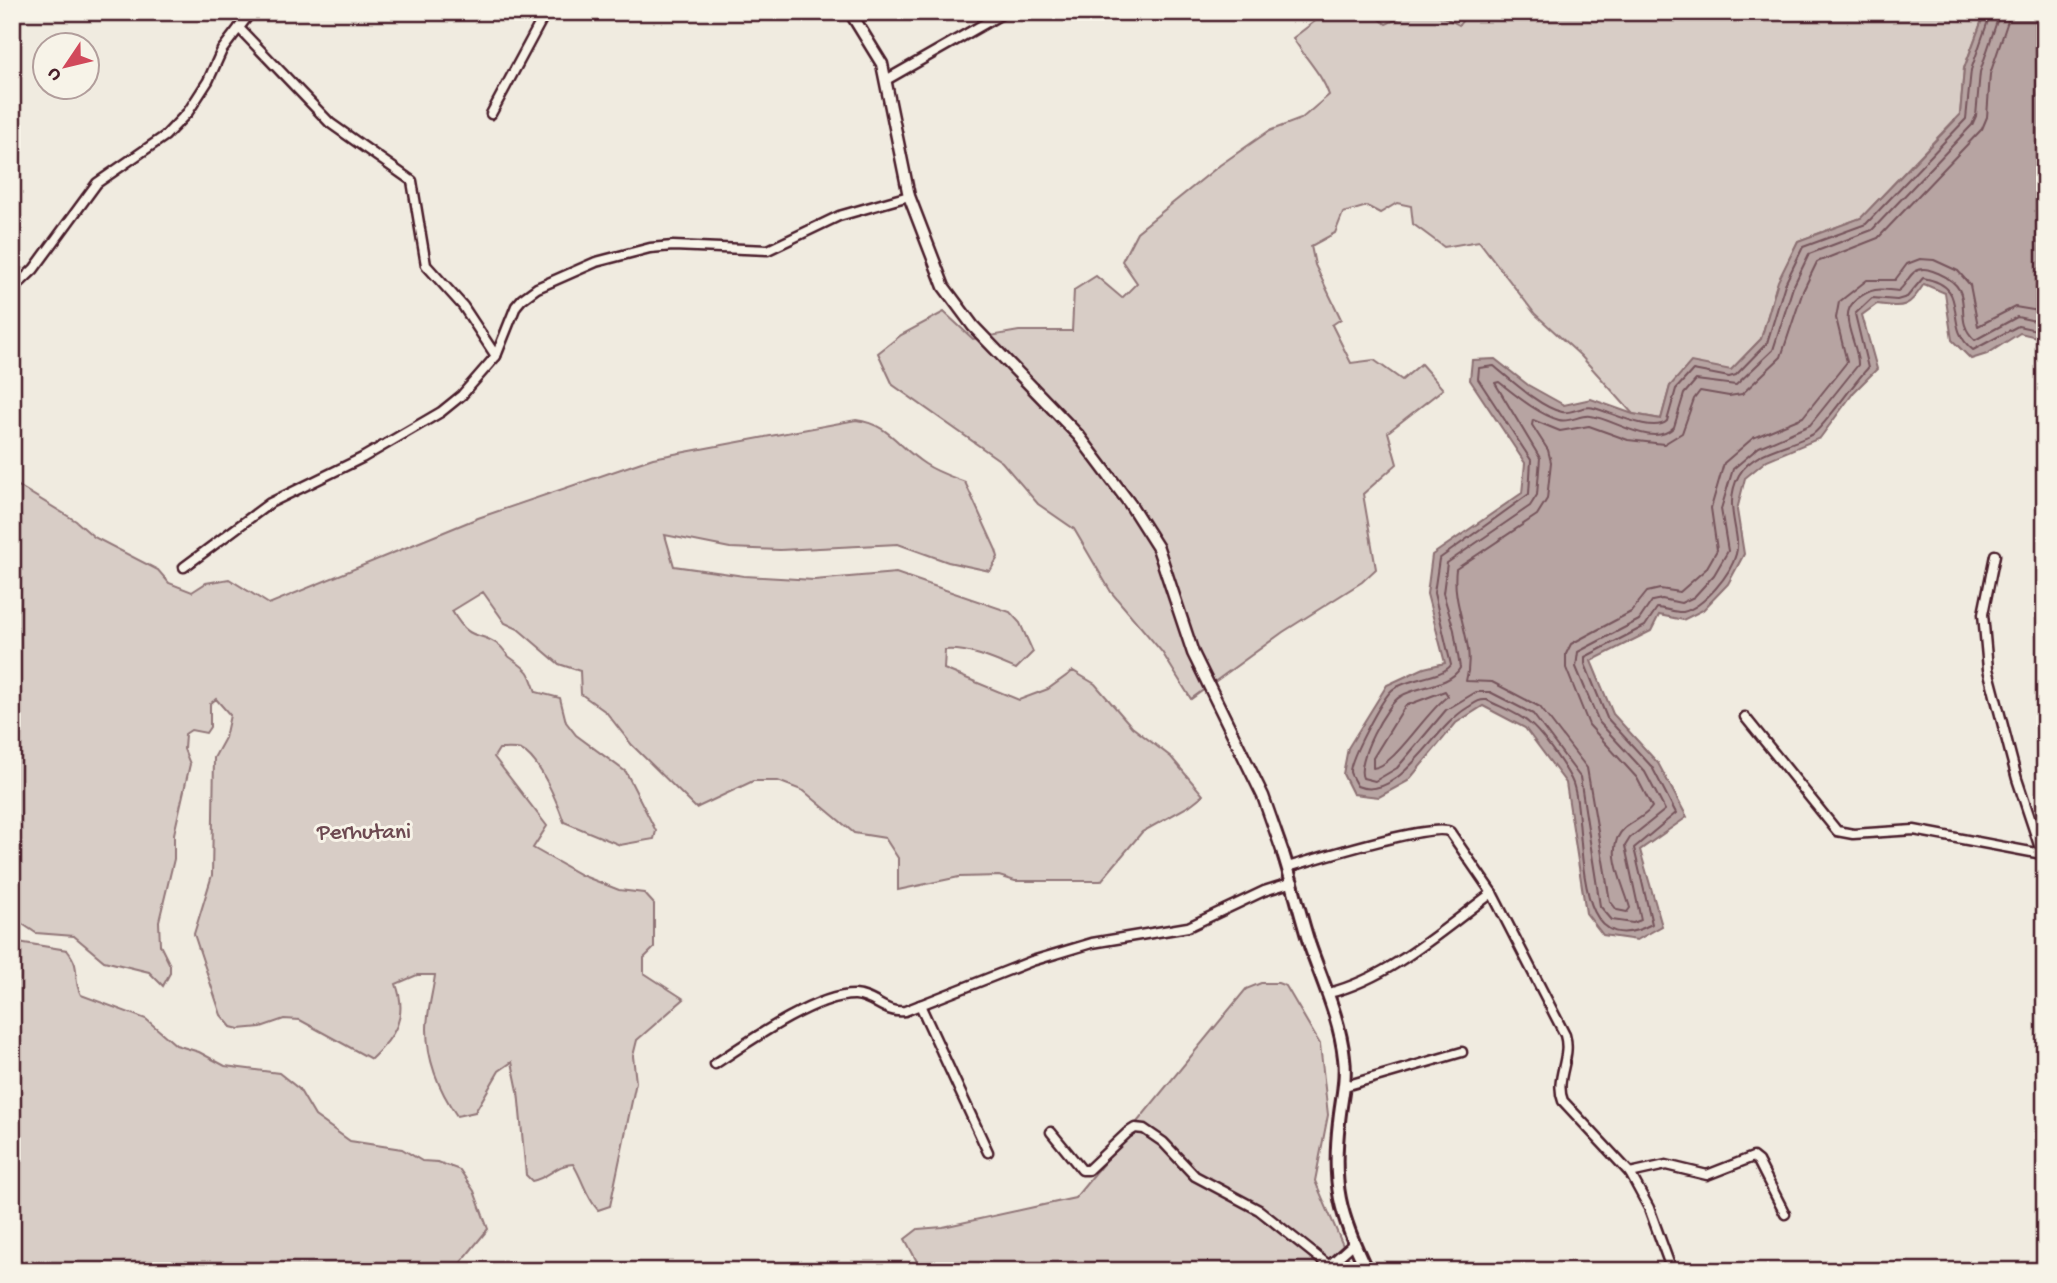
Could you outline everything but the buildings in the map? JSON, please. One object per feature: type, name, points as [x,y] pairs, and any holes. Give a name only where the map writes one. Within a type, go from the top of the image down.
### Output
[{"type":"main road","points":[[1283,853],[1307,936],[1329,993],[1344,1055],[1345,1086],[1335,1162],[1335,1185],[1353,1244],[1367,1271]]},
{"type":"street","points":[[12,290],[34,269],[97,183],[165,136],[188,112],[208,81],[222,50],[251,12]]},
{"type":"street","points":[[491,114],[541,21],[540,12]]},
{"type":"street","points":[[850,12],[877,52],[886,80],[909,196],[944,287],[960,311],[1080,436],[1130,504],[1158,548],[1193,653],[1262,796],[1283,853]]},
{"type":"street","points":[[886,80],[1005,12]]},
{"type":"street","points":[[239,27],[330,122],[412,181],[426,264],[463,306],[496,356]]},
{"type":"street","points":[[184,567],[270,503],[362,458],[441,412],[462,395],[496,356],[516,306],[537,288],[596,262],[650,248],[673,246],[768,250],[839,216],[909,196]]},
{"type":"street","points":[[1745,716],[1837,831],[1853,834],[1914,830],[2043,859],[1988,669],[1983,614],[1995,555]]},
{"type":"street","points":[[1288,867],[1336,851],[1442,828],[1450,832],[1492,893],[1564,1035],[1568,1051],[1560,1085],[1563,1101],[1630,1173],[1649,1208],[1672,1271]]},
{"type":"street","points":[[715,1064],[792,1016],[841,998],[859,996],[892,1012],[920,1005],[1032,961],[1092,943],[1188,927],[1264,891],[1293,882]]},
{"type":"street","points":[[1329,993],[1362,981],[1405,957],[1492,893]]},
{"type":"street","points":[[920,1005],[988,1152]]},
{"type":"street","points":[[1345,1086],[1462,1052]]},
{"type":"street","points":[[1051,1132],[1082,1170],[1088,1170],[1127,1133],[1135,1128],[1144,1129],[1163,1142],[1195,1176],[1259,1210],[1326,1268],[1353,1244]]},
{"type":"street","points":[[1630,1173],[1667,1165],[1707,1175],[1753,1157],[1758,1161],[1785,1214]]},
{"type":"green space","points":[[1327,12],[1371,12],[1386,24],[1406,15],[1423,12],[1459,25],[1469,12],[1985,12],[1964,68],[1960,114],[1861,218],[1798,241],[1776,287],[1761,339],[1731,370],[1670,386],[1661,419],[1633,414],[1581,356],[1535,314],[1479,241],[1444,247],[1413,224],[1411,206],[1397,203],[1380,213],[1367,206],[1343,213],[1335,233],[1311,246],[1315,265],[1341,319],[1332,325],[1351,363],[1374,360],[1402,380],[1421,364],[1443,389],[1388,432],[1397,464],[1363,494],[1376,569],[1362,582],[1283,632],[1191,699],[1162,652],[1111,592],[1074,529],[1038,504],[1002,462],[893,385],[878,353],[901,335],[944,312],[973,339],[1019,331],[1072,331],[1074,290],[1096,276],[1122,298],[1137,283],[1122,261],[1137,232],[1220,165],[1269,131],[1301,119],[1329,95],[1318,73],[1293,38]]},
{"type":"green space","name":"Perhutani","points":[[856,420],[877,426],[925,464],[965,482],[998,557],[990,571],[948,562],[898,544],[780,550],[730,548],[665,535],[674,566],[744,576],[814,580],[896,573],[1010,612],[1020,623],[1033,652],[1016,669],[981,655],[945,650],[944,669],[1019,700],[1048,689],[1073,671],[1095,684],[1132,727],[1171,757],[1203,795],[1189,806],[1142,832],[1101,881],[1015,881],[999,876],[959,877],[898,890],[898,858],[885,838],[854,833],[804,791],[778,781],[753,781],[696,808],[632,745],[606,712],[581,694],[580,671],[559,664],[518,629],[505,623],[483,592],[452,611],[470,633],[500,646],[525,669],[536,692],[560,698],[566,722],[576,735],[626,772],[656,831],[654,839],[620,845],[564,822],[547,783],[528,755],[519,749],[499,749],[494,757],[547,826],[533,848],[581,875],[619,890],[644,893],[654,904],[654,948],[644,958],[644,973],[684,999],[637,1040],[633,1056],[636,1082],[610,1206],[598,1210],[590,1200],[573,1164],[562,1166],[532,1181],[526,1175],[518,1091],[512,1062],[499,1071],[475,1112],[457,1116],[440,1086],[429,1053],[427,1022],[435,975],[417,975],[396,984],[401,1007],[397,1026],[387,1043],[371,1059],[300,1020],[284,1019],[261,1027],[239,1029],[231,1027],[221,1015],[194,934],[212,875],[214,758],[225,738],[230,715],[216,699],[210,704],[210,727],[206,733],[191,730],[185,734],[184,749],[190,764],[174,834],[174,859],[159,921],[160,945],[170,965],[170,973],[163,986],[149,972],[104,961],[74,936],[36,933],[12,917],[12,482],[76,521],[94,537],[158,570],[169,583],[192,592],[206,583],[229,579],[269,604],[478,518],[653,458]]},
{"type":"green space","points":[[12,941],[67,950],[75,963],[81,995],[146,1019],[176,1045],[199,1052],[225,1066],[279,1073],[299,1089],[315,1116],[350,1141],[402,1149],[422,1161],[438,1162],[460,1170],[474,1191],[488,1229],[454,1271],[12,1271]]},
{"type":"green space","points":[[1261,983],[1286,986],[1320,1044],[1328,1115],[1315,1181],[1354,1271],[922,1271],[905,1239],[918,1229],[943,1227],[1075,1198],[1246,989]]},
{"type":"water","points":[[1985,12],[2045,12],[2045,339],[2020,333],[1987,354],[1971,359],[1952,340],[1945,293],[1924,284],[1914,298],[1905,304],[1877,304],[1862,315],[1877,369],[1854,392],[1820,438],[1767,460],[1745,478],[1737,510],[1744,554],[1728,584],[1703,610],[1683,620],[1659,615],[1651,631],[1591,661],[1613,714],[1658,763],[1687,817],[1640,850],[1662,926],[1637,940],[1603,935],[1586,913],[1566,783],[1525,728],[1483,706],[1456,723],[1408,781],[1379,797],[1353,794],[1343,774],[1348,748],[1387,685],[1424,668],[1445,663],[1427,594],[1432,555],[1522,493],[1525,463],[1470,380],[1472,360],[1495,359],[1528,385],[1564,405],[1591,399],[1633,414],[1661,419],[1670,386],[1691,362],[1731,370],[1761,339],[1778,281],[1798,241],[1861,218],[1960,115],[1964,69]]}]
